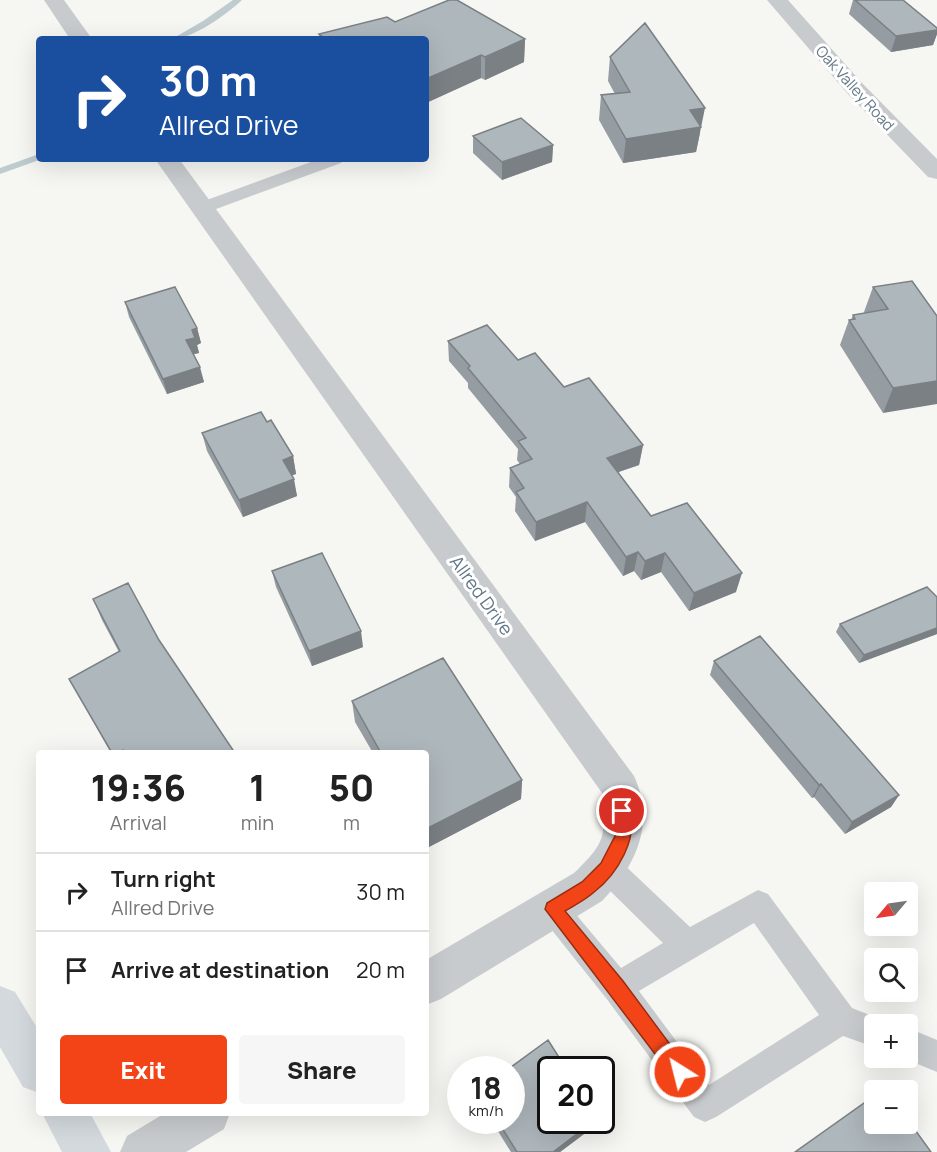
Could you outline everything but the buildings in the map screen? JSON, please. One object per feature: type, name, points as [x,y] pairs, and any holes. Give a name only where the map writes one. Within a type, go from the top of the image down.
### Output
[{"type":"street","points":[[54,0],[79,36]]},
{"type":"street","name":"Oak Valley Road","points":[[777,0],[844,78],[937,172]]},
{"type":"street","name":"Allred Drive","points":[[169,162],[621,788],[624,835],[607,868],[588,887],[429,982]]},
{"type":"street","points":[[0,1007],[36,1066]]},
{"type":"street","points":[[66,1116],[88,1152]]},
{"type":"street","points":[[143,1152],[203,1116]]},
{"type":"lane","points":[[202,208],[327,162]]},
{"type":"lane","points":[[607,868],[687,945]]},
{"type":"lane","points":[[617,987],[758,904],[841,1019],[864,1028]]},
{"type":"lane","points":[[553,909],[617,987],[705,1106],[841,1019]]},
{"type":"lane","points":[[918,1048],[937,1056]]},
{"type":"waterway","points":[[182,36],[206,23],[238,0]]},
{"type":"waterway","points":[[0,171],[36,158]]},
{"type":"route","points":[[622,811],[624,835],[607,868],[588,887],[553,909],[617,987],[680,1072]]}]
